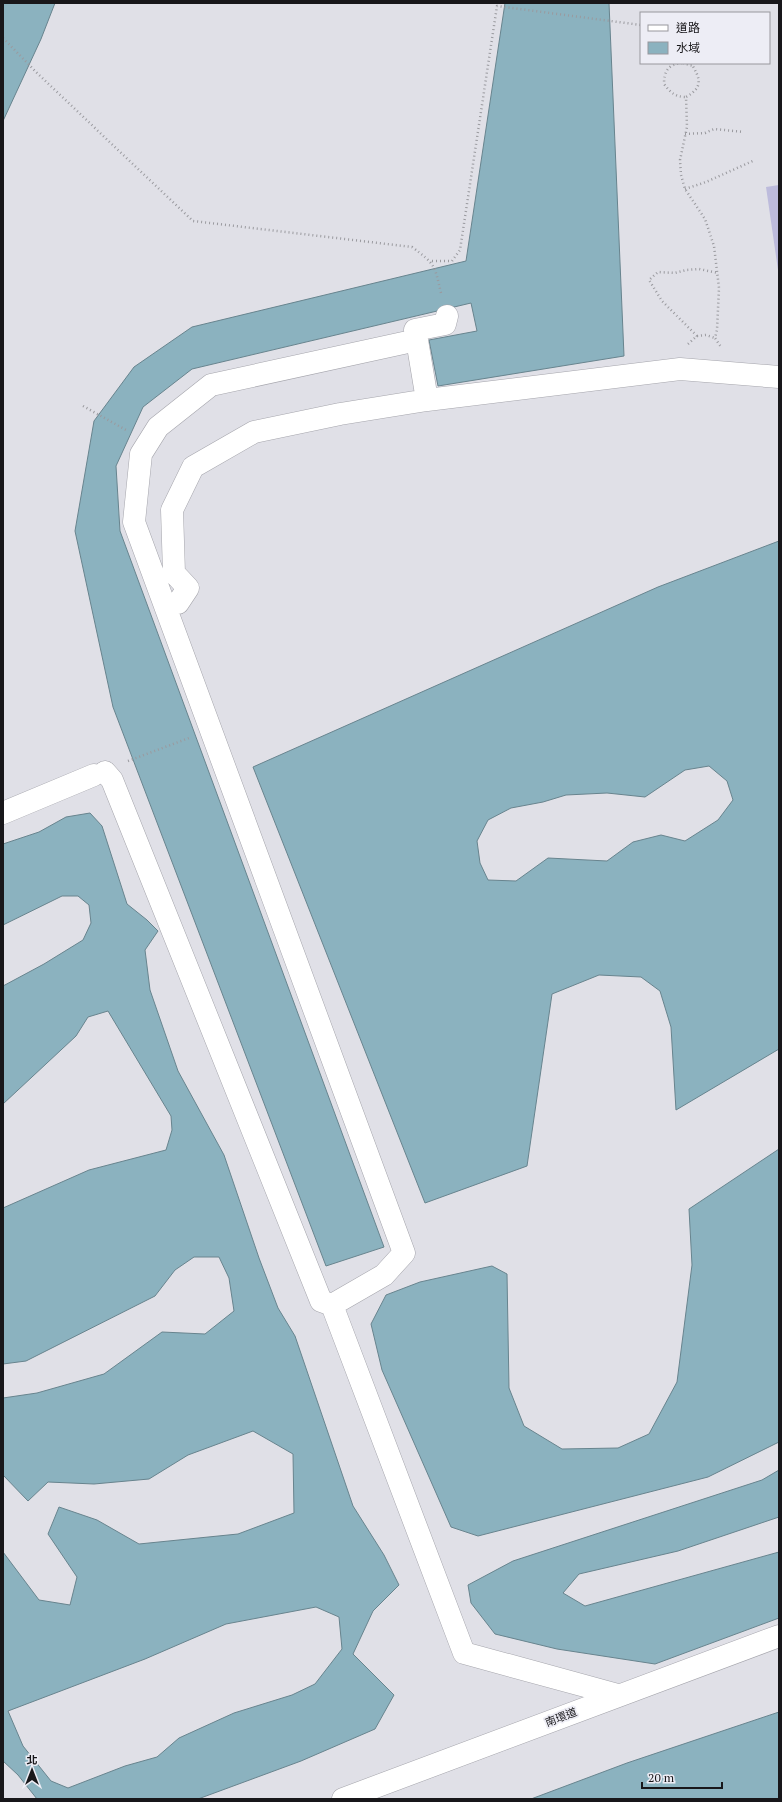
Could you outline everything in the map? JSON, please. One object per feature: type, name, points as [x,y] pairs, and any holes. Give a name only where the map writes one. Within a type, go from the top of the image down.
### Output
[{"type":"street","points":[[427,400],[415,330],[445,324],[447,316]]},
{"type":"street","points":[[332,1305],[384,1275],[404,1253],[208,731],[165,605],[134,522],[141,454],[146,441],[158,428],[211,385],[417,340]]},
{"type":"street","points":[[165,605],[178,603],[188,588],[174,573],[172,510],[193,467],[254,432],[340,414],[427,400],[680,369],[779,377]]},
{"type":"street","points":[[3,813],[100,773],[112,780],[321,1301],[332,1305],[464,1653],[618,1695]]},
{"type":"street","name":"南環道","points":[[343,1799],[779,1636]]},
{"type":"street","points":[[747,1648],[779,1648]]},
{"type":"path","points":[[431,261],[452,261],[460,250],[497,6],[615,20],[640,25]]},
{"type":"path","points":[[3,38],[44,80],[193,221],[412,247],[431,261],[434,266]]},
{"type":"path","points":[[674,64],[668,68],[664,75],[664,84],[678,97],[686,97],[692,94],[697,87],[699,79],[698,72],[692,64]]},
{"type":"path","points":[[686,97],[687,127],[680,160],[681,175],[685,189],[705,219],[714,246],[719,288],[717,330],[715,338]]},
{"type":"path","points":[[685,134],[705,133],[714,129],[744,132]]},
{"type":"path","points":[[685,189],[706,182],[755,160]]},
{"type":"path","points":[[697,336],[662,301],[649,280],[658,272],[675,273],[699,269],[718,272]]},
{"type":"path","points":[[680,369],[688,345],[697,336],[706,335],[715,338],[725,354],[722,372]]},
{"type":"path","points":[[83,406],[146,441]]},
{"type":"path","points":[[125,763],[208,731]]},
{"type":"water","points":[[3,3],[55,3],[41,39],[3,121]]},
{"type":"water","points":[[505,3],[609,3],[624,356],[438,386],[429,340],[477,331],[471,303],[192,369],[143,407],[116,466],[120,531],[384,1247],[326,1266],[113,707],[75,531],[94,421],[134,367],[192,327],[466,261]]},
{"type":"water","points":[[779,541],[779,1049],[676,1110],[671,1027],[660,991],[641,977],[599,975],[552,994],[527,1166],[425,1203],[253,767],[658,587]],"holes":[[[709,766],[727,781],[733,800],[718,820],[685,841],[661,835],[633,842],[607,861],[548,858],[516,881],[488,880],[480,863],[477,841],[488,820],[511,808],[543,802],[566,795],[607,793],[645,797],[685,770]]]},
{"type":"water","points":[[90,813],[102,826],[127,904],[158,931],[145,950],[150,990],[178,1071],[224,1155],[259,1258],[278,1308],[295,1336],[353,1506],[384,1555],[399,1585],[373,1611],[353,1654],[394,1695],[375,1729],[301,1761],[198,1799],[37,1799],[18,1775],[3,1761],[3,1552],[39,1600],[70,1605],[77,1577],[48,1534],[59,1507],[97,1520],[139,1544],[238,1534],[294,1513],[293,1454],[253,1431],[188,1455],[149,1479],[94,1484],[48,1482],[28,1501],[3,1475],[3,1398],[37,1393],[104,1374],[162,1332],[205,1334],[234,1311],[229,1278],[219,1257],[194,1257],[175,1270],[155,1296],[26,1361],[3,1364],[3,1208],[89,1170],[166,1150],[172,1130],[171,1116],[108,1011],[88,1017],[76,1036],[3,1104],[3,986],[44,964],[83,940],[91,923],[89,905],[78,896],[62,896],[3,925],[3,844],[39,832],[66,817]],"holes":[[[316,1607],[339,1617],[342,1649],[315,1684],[292,1695],[234,1713],[179,1738],[157,1757],[125,1766],[68,1788],[51,1781],[23,1746],[8,1711],[145,1659],[226,1624]]]},
{"type":"water","points":[[779,1149],[779,1442],[708,1477],[478,1536],[451,1527],[382,1370],[371,1324],[386,1295],[420,1282],[492,1266],[507,1274],[509,1388],[524,1426],[562,1449],[618,1448],[649,1434],[677,1382],[692,1265],[689,1209]]},
{"type":"water","points":[[779,1470],[779,1517],[678,1551],[579,1574],[563,1593],[585,1606],[779,1552],[779,1618],[655,1664],[557,1649],[495,1634],[471,1603],[468,1585],[513,1561],[762,1480]]},
{"type":"water","points":[[779,1712],[779,1799],[531,1799],[627,1763]]},
{"type":"building","points":[[779,185],[779,270],[778,270],[766,187]]}]
